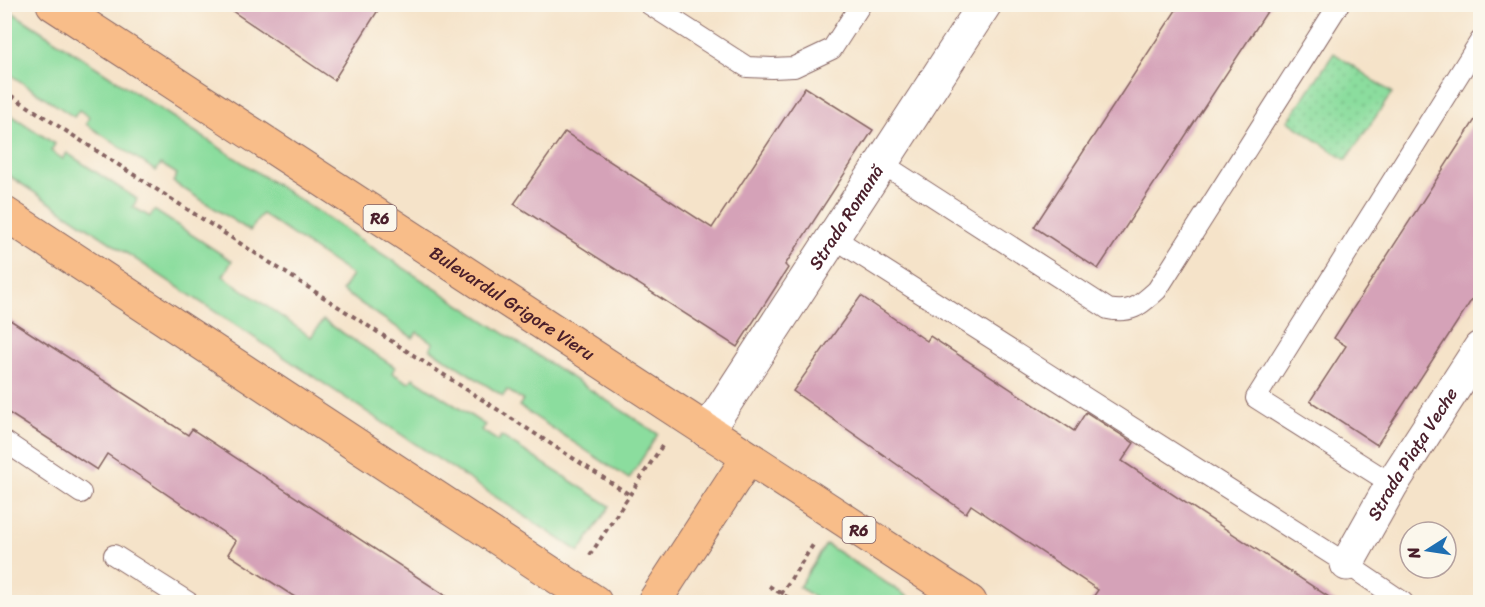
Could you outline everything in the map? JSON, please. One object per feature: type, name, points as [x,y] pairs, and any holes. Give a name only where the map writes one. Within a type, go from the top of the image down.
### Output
[{"type":"main road","name":"Bulevardul Grigore Vieru","points":[[53,4],[970,603]]},
{"type":"main road","points":[[4,213],[594,603]]},
{"type":"main road","points":[[654,603],[748,458]]},
{"type":"street","name":"Strada Romană","points":[[707,431],[883,164],[985,4]]},
{"type":"street","name":"Strada Piața Veche","points":[[1347,564],[1392,484],[1480,348]]},
{"type":"lane","points":[[649,4],[747,67],[772,68],[794,67],[832,49],[861,4]]},
{"type":"lane","points":[[883,164],[1108,309],[1123,312],[1141,304],[1157,290],[1339,4]]},
{"type":"lane","points":[[1392,484],[1256,398],[1480,41]]},
{"type":"lane","points":[[834,238],[1347,564],[1403,603]]},
{"type":"lane","points":[[4,441],[81,493]]},
{"type":"lane","points":[[114,555],[188,603]]},
{"type":"path","points":[[4,92],[630,495]]},
{"type":"path","points":[[586,560],[668,437]]},
{"type":"path","points":[[776,603],[818,537]]},
{"type":"path","points":[[769,586],[795,603]]},
{"type":"green space","points":[[4,7],[658,434],[629,479],[519,406],[523,400],[507,390],[503,396],[430,349],[433,343],[417,332],[413,338],[342,291],[352,275],[262,214],[250,231],[173,182],[177,174],[161,164],[156,171],[86,124],[89,117],[79,110],[74,117],[5,71]]},
{"type":"green space","points":[[1334,53],[1392,93],[1346,160],[1288,121]]},
{"type":"green space","points":[[5,111],[55,144],[51,151],[63,159],[67,153],[137,199],[133,207],[150,217],[154,210],[232,261],[223,276],[311,337],[323,320],[395,367],[392,373],[409,383],[413,378],[485,425],[481,430],[498,441],[501,436],[610,506],[579,552],[5,173]]},
{"type":"green space","points":[[826,544],[916,602],[822,602],[799,587]]},
{"type":"building","points":[[222,4],[382,4],[334,80]]},
{"type":"building","points":[[1180,4],[1272,4],[1098,269],[1034,227]]},
{"type":"building","points":[[805,87],[873,130],[785,265],[788,268],[737,347],[514,204],[565,132],[712,228]]},
{"type":"building","points":[[1480,112],[1480,287],[1377,445],[1310,401],[1346,346],[1334,338]]},
{"type":"building","points":[[861,296],[927,341],[930,336],[1074,431],[1086,412],[1134,443],[1122,461],[1338,603],[1089,603],[1098,590],[971,505],[966,513],[793,391]]},
{"type":"building","points":[[4,316],[188,435],[192,429],[457,603],[304,603],[228,554],[236,541],[107,454],[97,470],[4,410]]}]
